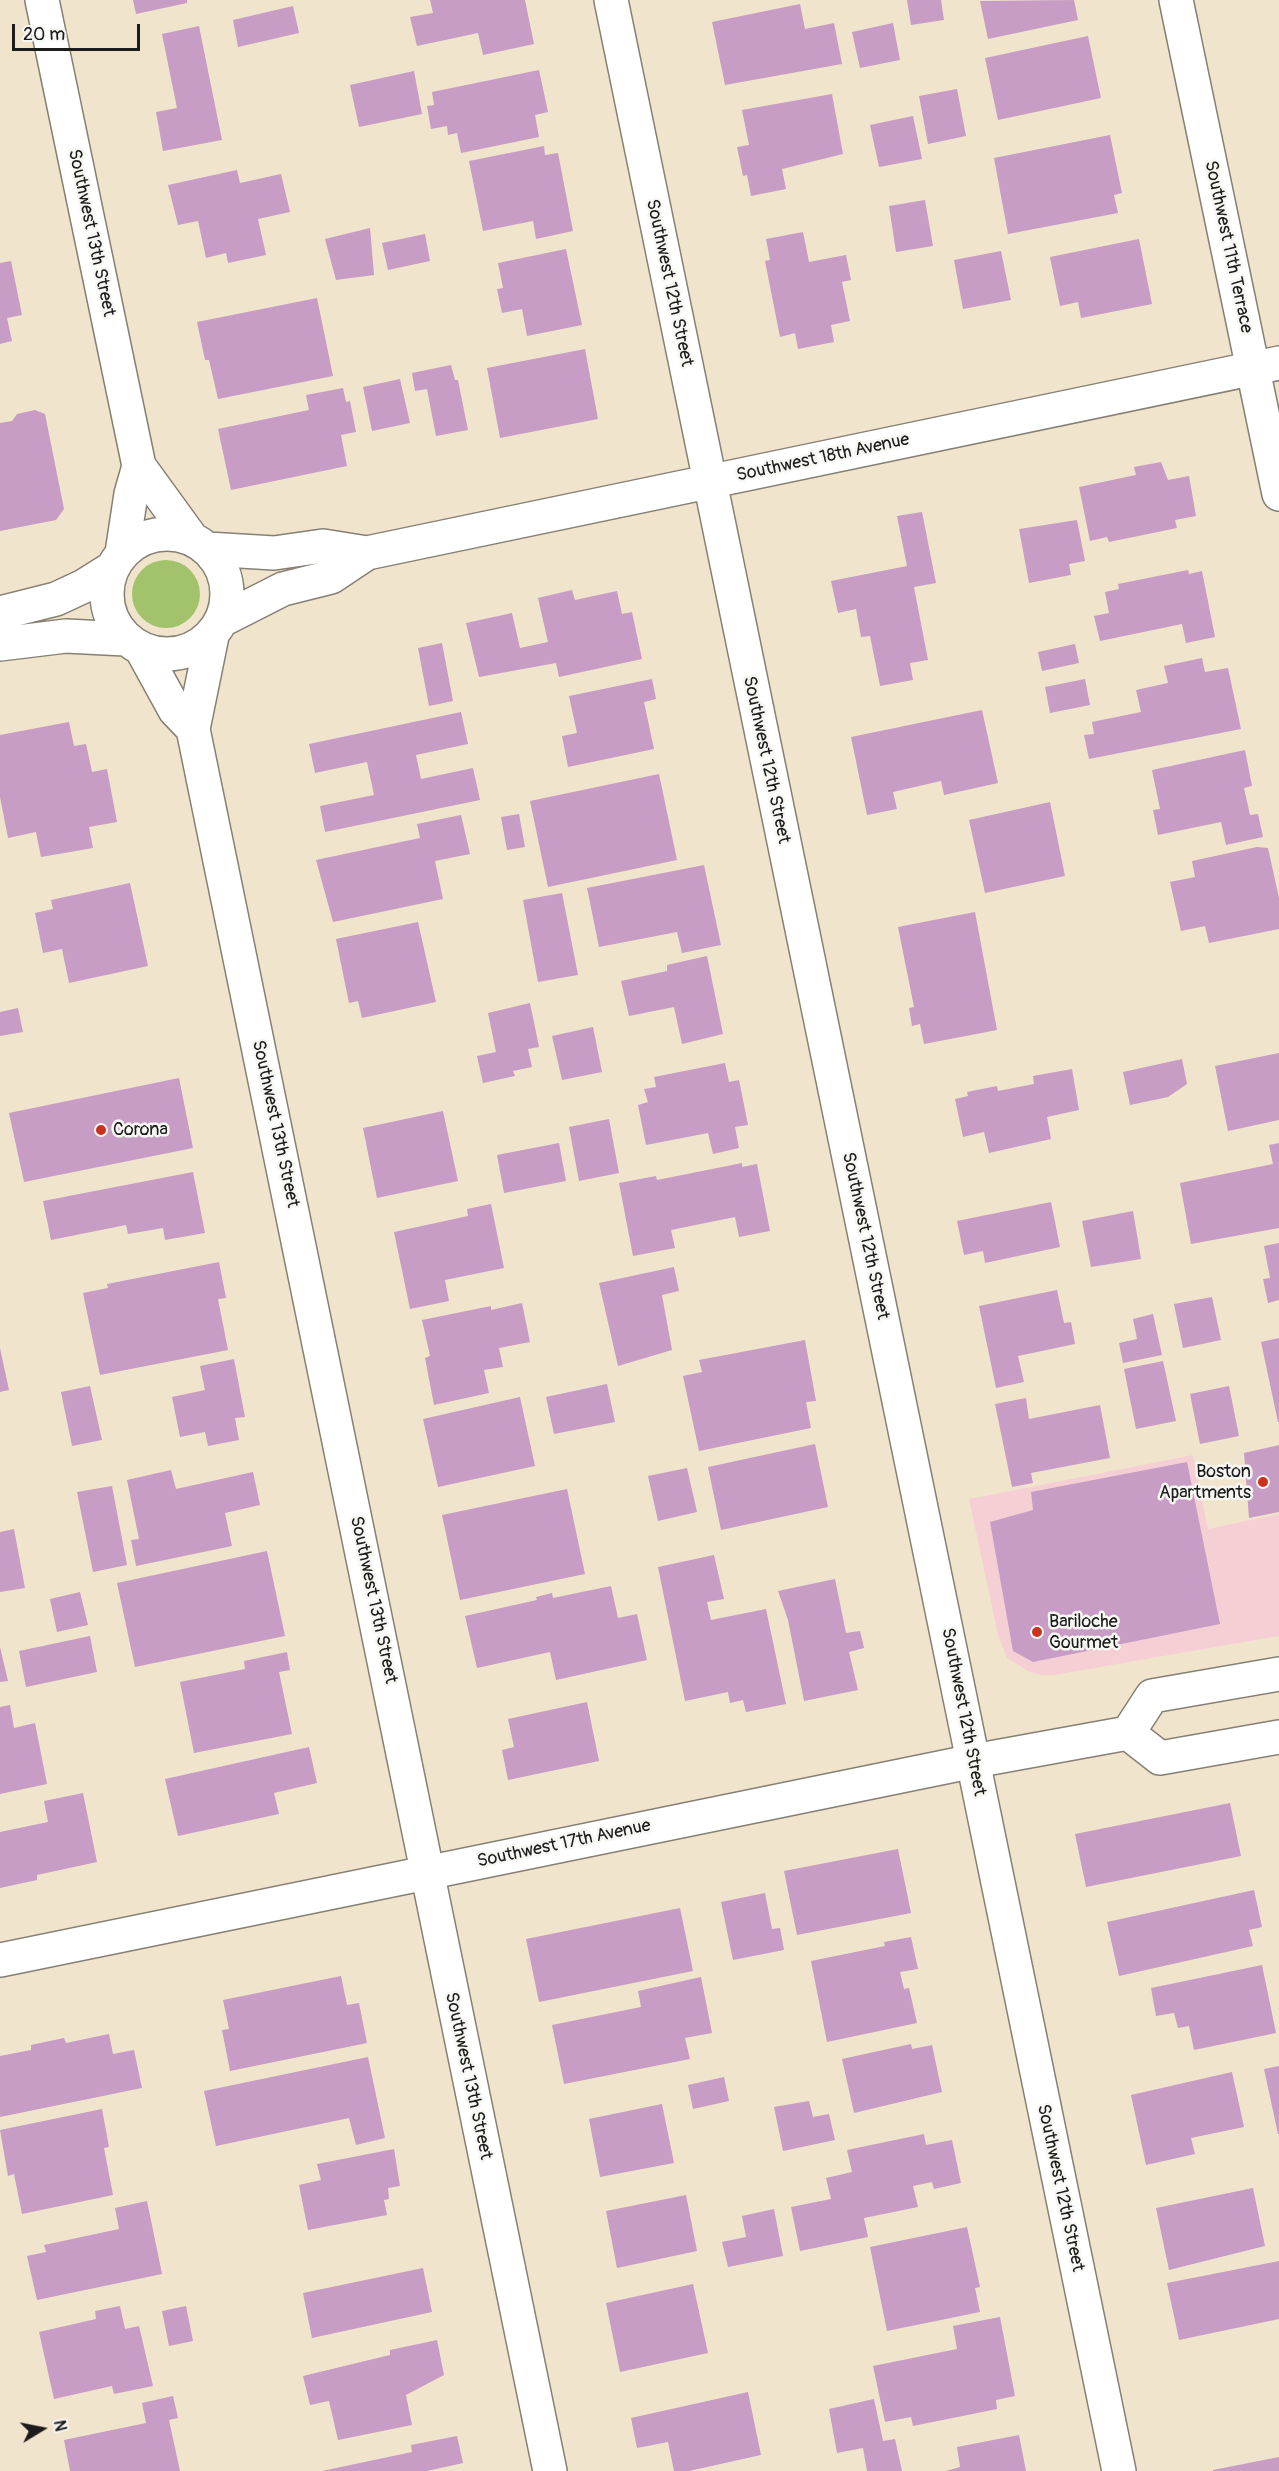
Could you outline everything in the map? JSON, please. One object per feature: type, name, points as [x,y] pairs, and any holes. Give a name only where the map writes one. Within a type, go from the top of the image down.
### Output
[{"type":"street","name":"Southwest 13th Street","points":[[42,0],[139,466],[200,544]]},
{"type":"street","name":"Southwest 12th Street","points":[[611,0],[1119,2471]]},
{"type":"street","name":"Southwest 11th Terrace","points":[[1176,0],[1266,366],[1279,494]]},
{"type":"street","name":"Southwest 18th Avenue","points":[[200,544],[252,554],[323,546],[367,553],[1266,366]]},
{"type":"street","name":"Southwest 13th Street","points":[[117,561],[139,466]]},
{"type":"street","points":[[0,613],[56,599],[84,586],[117,561],[137,541],[154,534],[173,534],[200,544],[219,564],[226,582],[227,601],[217,628],[197,647],[179,654],[160,655],[133,645],[66,636],[0,644]]},
{"type":"street","name":"Southwest 18th Avenue","points":[[217,628],[283,589],[331,578],[367,553]]},
{"type":"street","points":[[117,561],[106,588],[107,607],[114,624],[133,645]]},
{"type":"street","name":"Southwest 13th Street","points":[[217,628],[193,729],[550,2471]]},
{"type":"street","name":"Southwest 13th Street","points":[[133,645],[175,710],[193,729]]},
{"type":"street","points":[[1279,1674],[1152,1696],[1128,1733],[1160,1758],[1279,1737]]},
{"type":"street","name":"Southwest 17th Avenue","points":[[0,1960],[974,1761],[1128,1733]]},
{"type":"shaded area","points":[[1193,1455],[1208,1529],[1279,1514],[1279,1636],[1054,1675],[1041,1675],[1028,1671],[1007,1658],[998,1635],[969,1499]]},
{"type":"green space","points":[[166,560],[179,563],[190,570],[197,581],[200,594],[197,607],[190,618],[179,625],[166,628],[153,625],[142,618],[135,607],[132,594],[135,581],[142,570],[153,563]]},
{"type":"building","points":[[133,0],[187,0],[187,3],[136,14]]},
{"type":"building","points":[[430,0],[525,0],[534,44],[483,55],[478,33],[417,46],[410,17],[433,13]]},
{"type":"building","points":[[907,0],[941,0],[944,20],[911,25]]},
{"type":"building","points":[[1074,0],[1078,20],[988,39],[980,1]]},
{"type":"building","points":[[800,4],[805,29],[834,23],[842,64],[725,85],[712,22]]},
{"type":"building","points":[[293,6],[299,33],[238,47],[233,20]]},
{"type":"building","points":[[893,23],[900,60],[860,68],[852,32]]},
{"type":"building","points":[[199,26],[222,140],[163,151],[156,112],[177,108],[162,34]]},
{"type":"building","points":[[1088,36],[1101,98],[998,120],[985,58]]},
{"type":"building","points":[[539,70],[548,112],[535,115],[539,137],[461,153],[457,133],[448,135],[447,126],[431,129],[427,106],[434,105],[432,92]]},
{"type":"building","points":[[414,71],[422,114],[359,127],[350,85]]},
{"type":"building","points":[[957,89],[966,136],[928,144],[919,96]]},
{"type":"building","points":[[832,94],[843,154],[782,169],[786,189],[751,196],[747,175],[743,176],[737,147],[749,145],[742,110]]},
{"type":"building","points":[[913,116],[922,159],[879,167],[870,125]]},
{"type":"building","points":[[1110,135],[1122,193],[1114,195],[1118,213],[1008,234],[994,158]]},
{"type":"building","points":[[544,146],[545,155],[558,153],[573,231],[536,239],[533,221],[483,231],[469,161]]},
{"type":"building","points":[[237,170],[240,183],[281,174],[290,212],[258,219],[266,255],[228,263],[226,253],[206,258],[198,221],[178,225],[168,185]]},
{"type":"building","points":[[925,200],[933,246],[896,252],[889,206]]},
{"type":"building","points":[[370,228],[374,275],[336,280],[325,239]]},
{"type":"building","points":[[803,232],[809,262],[846,255],[851,280],[842,282],[850,321],[831,325],[834,342],[798,349],[795,333],[780,337],[765,261],[770,260],[766,239]]},
{"type":"building","points":[[425,234],[430,261],[388,270],[382,243]]},
{"type":"building","points":[[1139,239],[1152,304],[1081,318],[1078,302],[1060,306],[1050,257]]},
{"type":"building","points":[[566,249],[582,325],[527,336],[522,309],[502,313],[497,289],[503,288],[498,263]]},
{"type":"building","points":[[1001,251],[1011,300],[963,309],[954,260]]},
{"type":"building","points":[[11,261],[22,315],[7,318],[12,341],[0,344],[0,263]]},
{"type":"building","points":[[317,298],[333,376],[218,399],[209,360],[205,360],[197,322]]},
{"type":"building","points":[[585,349],[598,419],[500,438],[487,368]]},
{"type":"building","points":[[451,365],[455,380],[458,380],[468,430],[436,436],[427,389],[415,391],[412,373]]},
{"type":"building","points":[[400,379],[410,423],[372,431],[363,387]]},
{"type":"building","points":[[343,388],[346,402],[350,401],[356,432],[341,435],[347,466],[231,490],[218,429],[309,410],[306,395]]},
{"type":"building","points":[[35,410],[45,414],[64,509],[56,520],[0,531],[0,423],[12,421],[17,414]]},
{"type":"building","points":[[1161,462],[1168,480],[1189,476],[1196,516],[1175,520],[1177,528],[1109,542],[1107,537],[1090,541],[1079,487],[1136,475],[1134,467]]},
{"type":"building","points":[[922,512],[936,583],[914,587],[928,660],[910,663],[913,680],[880,686],[870,636],[861,637],[856,609],[838,613],[831,581],[907,566],[897,516]]},
{"type":"building","points":[[1077,520],[1085,561],[1069,564],[1071,575],[1029,583],[1019,529]]},
{"type":"building","points":[[1188,570],[1189,574],[1202,571],[1215,637],[1186,643],[1182,624],[1100,641],[1094,616],[1109,613],[1105,592],[1119,589],[1118,584]]},
{"type":"building","points":[[572,590],[575,600],[617,591],[622,614],[632,612],[642,659],[559,677],[556,663],[479,677],[466,623],[512,613],[520,648],[548,642],[538,598]]},
{"type":"building","points":[[442,643],[453,701],[429,706],[418,648]]},
{"type":"building","points":[[1075,644],[1079,663],[1042,671],[1038,652]]},
{"type":"building","points":[[1202,658],[1205,672],[1228,668],[1241,729],[1089,759],[1084,735],[1094,734],[1092,722],[1141,712],[1136,690],[1168,683],[1164,666]]},
{"type":"building","points":[[652,679],[656,699],[644,702],[654,749],[568,767],[562,736],[577,733],[569,696]]},
{"type":"building","points":[[1085,679],[1090,705],[1050,713],[1045,687]]},
{"type":"building","points":[[982,710],[998,783],[944,795],[941,781],[893,792],[897,809],[867,815],[851,737]]},
{"type":"building","points":[[461,712],[468,744],[416,755],[421,779],[473,768],[480,800],[325,832],[320,806],[374,795],[367,762],[315,773],[309,744]]},
{"type":"building","points":[[69,722],[74,746],[86,744],[92,772],[107,769],[117,822],[89,827],[93,848],[41,857],[36,832],[8,838],[0,797],[0,735]]},
{"type":"building","points":[[1245,750],[1252,786],[1244,788],[1250,815],[1258,814],[1263,837],[1226,845],[1221,822],[1158,835],[1153,810],[1160,809],[1152,770]]},
{"type":"building","points":[[659,774],[677,860],[548,887],[530,801]]},
{"type":"building","points":[[1050,802],[1065,876],[985,893],[969,820]]},
{"type":"building","points":[[519,814],[525,847],[507,850],[501,817]]},
{"type":"building","points":[[461,815],[470,854],[435,861],[443,899],[333,922],[316,860],[420,838],[417,824]]},
{"type":"building","points":[[1257,847],[1268,848],[1279,898],[1279,929],[1209,943],[1205,926],[1181,931],[1170,882],[1195,877],[1192,861]]},
{"type":"building","points":[[704,865],[721,945],[682,953],[677,932],[599,947],[587,888]]},
{"type":"building","points":[[130,883],[148,966],[69,983],[62,949],[43,953],[35,913],[53,909],[51,900]]},
{"type":"building","points":[[562,893],[578,975],[538,982],[523,900]]},
{"type":"building","points":[[975,912],[997,1030],[924,1044],[920,1024],[912,1026],[909,1008],[914,1007],[898,927]]},
{"type":"building","points":[[418,922],[436,1002],[362,1018],[358,1001],[349,1003],[336,939]]},
{"type":"building","points":[[707,956],[723,1034],[682,1044],[674,1007],[629,1016],[621,981],[667,971],[667,965]]},
{"type":"building","points":[[530,1003],[539,1047],[528,1049],[532,1067],[513,1071],[515,1076],[483,1083],[477,1056],[496,1052],[488,1013]]},
{"type":"building","points":[[18,1008],[23,1032],[0,1036],[0,1012]]},
{"type":"building","points":[[593,1027],[602,1072],[562,1080],[552,1036]]},
{"type":"building","points":[[1279,1053],[1279,1120],[1228,1131],[1215,1066]]},
{"type":"building","points":[[1182,1059],[1187,1084],[1168,1097],[1130,1105],[1123,1072]]},
{"type":"building","points":[[725,1063],[729,1082],[739,1080],[748,1125],[735,1127],[739,1148],[713,1154],[708,1133],[646,1145],[638,1105],[648,1102],[644,1089],[656,1087],[654,1077]]},
{"type":"building","points":[[1072,1069],[1079,1110],[1047,1117],[1051,1139],[989,1153],[984,1132],[963,1137],[955,1099],[968,1096],[967,1092],[997,1086],[998,1091],[1034,1084],[1033,1076]]},
{"type":"building","name":"Corona","points":[[179,1078],[193,1148],[24,1182],[9,1113]]},
{"type":"building","points":[[443,1111],[458,1181],[377,1198],[363,1128]]},
{"type":"building","points":[[609,1119],[619,1173],[579,1181],[569,1127]]},
{"type":"building","points":[[559,1143],[566,1181],[504,1193],[497,1155]]},
{"type":"building","points":[[1279,1143],[1279,1228],[1191,1244],[1180,1183],[1273,1164],[1269,1145]]},
{"type":"building","points":[[742,1163],[742,1167],[757,1164],[770,1231],[739,1237],[735,1217],[671,1230],[675,1248],[633,1256],[619,1183],[656,1176],[657,1180]]},
{"type":"building","points":[[193,1172],[205,1233],[165,1240],[163,1228],[128,1234],[126,1225],[51,1240],[43,1201]]},
{"type":"building","points":[[1051,1202],[1060,1247],[985,1263],[983,1251],[964,1255],[957,1221]]},
{"type":"building","points":[[491,1204],[504,1268],[445,1280],[449,1301],[410,1309],[394,1232],[468,1216],[467,1209]]},
{"type":"building","points":[[1133,1211],[1141,1259],[1091,1267],[1082,1221]]},
{"type":"building","points":[[1279,1243],[1279,1300],[1268,1303],[1263,1279],[1270,1278],[1264,1246]]},
{"type":"building","points":[[219,1262],[226,1298],[218,1299],[228,1350],[100,1375],[83,1293],[108,1288],[107,1284]]},
{"type":"building","points":[[674,1267],[679,1291],[662,1295],[672,1350],[618,1366],[599,1283]]},
{"type":"building","points":[[1057,1290],[1064,1323],[1071,1322],[1075,1344],[1018,1356],[1024,1382],[996,1388],[979,1306]]},
{"type":"building","points":[[1212,1297],[1221,1340],[1183,1348],[1174,1304]]},
{"type":"building","points":[[522,1303],[530,1342],[499,1348],[503,1367],[484,1370],[489,1393],[434,1405],[425,1358],[430,1356],[422,1320],[491,1306],[491,1310]]},
{"type":"building","points":[[1153,1314],[1162,1355],[1123,1363],[1119,1343],[1137,1339],[1133,1319]]},
{"type":"building","points":[[1279,1338],[1279,1422],[1278,1422],[1261,1342]]},
{"type":"building","points":[[805,1340],[816,1401],[806,1402],[811,1428],[699,1451],[683,1376],[702,1372],[699,1360]]},
{"type":"building","points":[[0,1348],[9,1390],[0,1392]]},
{"type":"building","points":[[234,1359],[245,1417],[235,1418],[239,1440],[208,1446],[205,1432],[180,1437],[172,1397],[205,1390],[200,1366]]},
{"type":"building","points":[[1163,1361],[1176,1421],[1136,1429],[1124,1369]]},
{"type":"building","points":[[607,1384],[615,1422],[554,1434],[546,1397]]},
{"type":"building","points":[[90,1386],[102,1440],[72,1446],[61,1392]]},
{"type":"building","points":[[1229,1386],[1239,1436],[1200,1444],[1190,1394]]},
{"type":"building","points":[[520,1397],[535,1466],[438,1487],[423,1419]]},
{"type":"building","points":[[1026,1398],[1029,1419],[1100,1405],[1110,1458],[1031,1473],[1033,1483],[1012,1487],[995,1404]]},
{"type":"building","points":[[815,1444],[828,1507],[721,1530],[708,1467]]},
{"type":"building","name":"Boston Apartments","points":[[1279,1445],[1279,1512],[1249,1518],[1244,1453]]},
{"type":"building","points":[[1187,1462],[1220,1624],[1033,1662],[1013,1651],[990,1522],[1033,1510],[1031,1492]]},
{"type":"building","points":[[687,1468],[697,1512],[658,1521],[648,1476]]},
{"type":"building","points":[[171,1470],[176,1489],[253,1472],[260,1505],[225,1513],[232,1546],[136,1566],[131,1540],[139,1539],[127,1480]]},
{"type":"building","points":[[112,1486],[127,1565],[93,1572],[77,1492]]},
{"type":"building","points":[[567,1489],[585,1574],[460,1600],[442,1515]]},
{"type":"building","points":[[14,1529],[25,1588],[0,1592],[0,1532]]},
{"type":"building","points":[[267,1551],[285,1636],[135,1667],[117,1583]]},
{"type":"building","points":[[714,1555],[724,1599],[707,1602],[711,1620],[766,1609],[786,1704],[746,1712],[743,1700],[730,1703],[728,1692],[685,1701],[658,1567]]},
{"type":"building","points":[[835,1579],[846,1633],[860,1631],[864,1648],[849,1652],[858,1690],[804,1701],[788,1620],[778,1591]]},
{"type":"building","points":[[611,1586],[618,1618],[637,1614],[647,1660],[556,1680],[550,1652],[477,1668],[465,1616],[537,1600],[536,1597],[552,1593],[553,1598]]},
{"type":"building","points":[[80,1592],[88,1625],[57,1632],[50,1599]]},
{"type":"building","points":[[90,1636],[97,1672],[26,1687],[19,1651]]},
{"type":"building","points":[[0,1647],[8,1681],[0,1682]]},
{"type":"building","points":[[287,1652],[290,1670],[279,1672],[292,1734],[194,1753],[180,1682],[245,1669],[244,1661]]},
{"type":"building","points":[[587,1702],[599,1761],[508,1780],[502,1750],[514,1747],[508,1719]]},
{"type":"building","points":[[10,1705],[14,1728],[35,1723],[47,1784],[0,1794],[0,1707]]},
{"type":"building","points":[[309,1747],[317,1783],[274,1793],[279,1814],[178,1836],[165,1779]]},
{"type":"building","points":[[83,1793],[97,1862],[37,1875],[37,1880],[0,1888],[0,1832],[48,1822],[44,1801]]},
{"type":"building","points":[[1230,1803],[1241,1856],[1086,1887],[1075,1834]]},
{"type":"building","points":[[898,1849],[911,1913],[797,1935],[784,1871]]},
{"type":"building","points":[[1254,1890],[1262,1927],[1249,1930],[1253,1946],[1119,1976],[1107,1922]]},
{"type":"building","points":[[765,1893],[772,1929],[780,1928],[784,1950],[733,1960],[721,1902]]},
{"type":"building","points":[[680,1908],[693,1971],[539,2002],[526,1939]]},
{"type":"building","points":[[911,1937],[918,1969],[900,1972],[904,1989],[909,1988],[917,2023],[827,2042],[811,1961],[885,1946],[884,1942]]},
{"type":"building","points":[[1262,1965],[1276,2033],[1194,2050],[1189,2026],[1178,2028],[1174,2013],[1156,2016],[1151,1988]]},
{"type":"building","points":[[341,1976],[347,2005],[359,2003],[367,2043],[230,2071],[222,2030],[229,2029],[223,2000]]},
{"type":"building","points":[[701,1977],[712,2033],[685,2038],[690,2059],[564,2084],[552,2025],[641,2007],[638,1991]]},
{"type":"building","points":[[109,2034],[113,2054],[134,2050],[142,2088],[0,2117],[0,2056],[31,2050],[31,2045],[64,2038],[66,2043]]},
{"type":"building","points":[[911,2044],[912,2049],[932,2045],[942,2092],[854,2113],[842,2059]]},
{"type":"building","points":[[368,2057],[385,2138],[356,2145],[349,2118],[216,2146],[204,2091]]},
{"type":"building","points":[[1279,2066],[1279,2134],[1278,2134],[1264,2069]]},
{"type":"building","points":[[1232,2072],[1244,2127],[1191,2138],[1195,2154],[1146,2165],[1131,2095]]},
{"type":"building","points":[[724,2077],[729,2101],[693,2109],[688,2085]]},
{"type":"building","points":[[809,2101],[813,2117],[829,2114],[835,2140],[783,2151],[774,2107]]},
{"type":"building","points":[[662,2104],[674,2163],[600,2177],[589,2119]]},
{"type":"building","points":[[102,2109],[109,2147],[104,2148],[113,2195],[22,2214],[14,2174],[8,2176],[0,2130]]},
{"type":"building","points":[[924,2134],[926,2145],[952,2140],[961,2183],[934,2189],[932,2182],[913,2186],[918,2207],[864,2218],[868,2237],[800,2251],[791,2207],[831,2199],[826,2178],[852,2172],[847,2150]]},
{"type":"building","points":[[394,2149],[400,2186],[388,2188],[389,2199],[384,2200],[387,2215],[308,2230],[299,2185],[321,2180],[317,2164]]},
{"type":"building","points":[[1253,2188],[1265,2246],[1169,2270],[1156,2208]]},
{"type":"building","points":[[686,2195],[697,2251],[617,2268],[606,2211]]},
{"type":"building","points":[[147,2201],[162,2274],[37,2300],[27,2256],[46,2252],[44,2245],[119,2229],[115,2208]]},
{"type":"building","points":[[774,2209],[783,2256],[728,2267],[722,2242],[746,2237],[742,2216]]},
{"type":"building","points":[[967,2227],[980,2287],[975,2288],[980,2312],[887,2331],[870,2247]]},
{"type":"building","points":[[1279,2261],[1279,2319],[1179,2340],[1167,2283]]},
{"type":"building","points":[[423,2268],[432,2312],[312,2338],[303,2293]]},
{"type":"building","points":[[693,2284],[708,2353],[620,2372],[606,2303]]},
{"type":"building","points":[[120,2306],[125,2329],[139,2326],[153,2386],[114,2394],[112,2386],[54,2399],[39,2332],[96,2319],[95,2311]]},
{"type":"building","points":[[186,2306],[193,2341],[169,2346],[162,2311]]},
{"type":"building","points":[[1000,2317],[1015,2396],[996,2400],[997,2409],[913,2426],[911,2417],[885,2422],[873,2366],[957,2349],[953,2326]]},
{"type":"building","points":[[437,2340],[444,2375],[406,2395],[412,2425],[338,2440],[329,2401],[310,2405],[303,2376],[390,2355],[390,2350]]},
{"type":"building","points":[[748,2392],[761,2455],[689,2471],[674,2471],[668,2442],[637,2448],[631,2418]]},
{"type":"building","points":[[173,2396],[178,2418],[169,2420],[180,2471],[70,2471],[64,2440],[146,2423],[142,2403]]},
{"type":"building","points":[[874,2399],[883,2441],[895,2439],[902,2471],[867,2471],[863,2448],[837,2453],[829,2409]]},
{"type":"building","points":[[1019,2435],[1026,2471],[946,2471],[960,2467],[957,2447]]},
{"type":"building","points":[[457,2436],[463,2463],[427,2471],[322,2471],[412,2452],[411,2445]]},
{"type":"building","points":[[1279,2457],[1279,2471],[1213,2471],[1213,2470]]},
{"type":"place","name":"Corona","points":[[101,1130]]},
{"type":"place","name":"Boston Apartments","points":[[1263,1482]]},
{"type":"place","name":"Bariloche Gourmet","points":[[1037,1632]]}]
